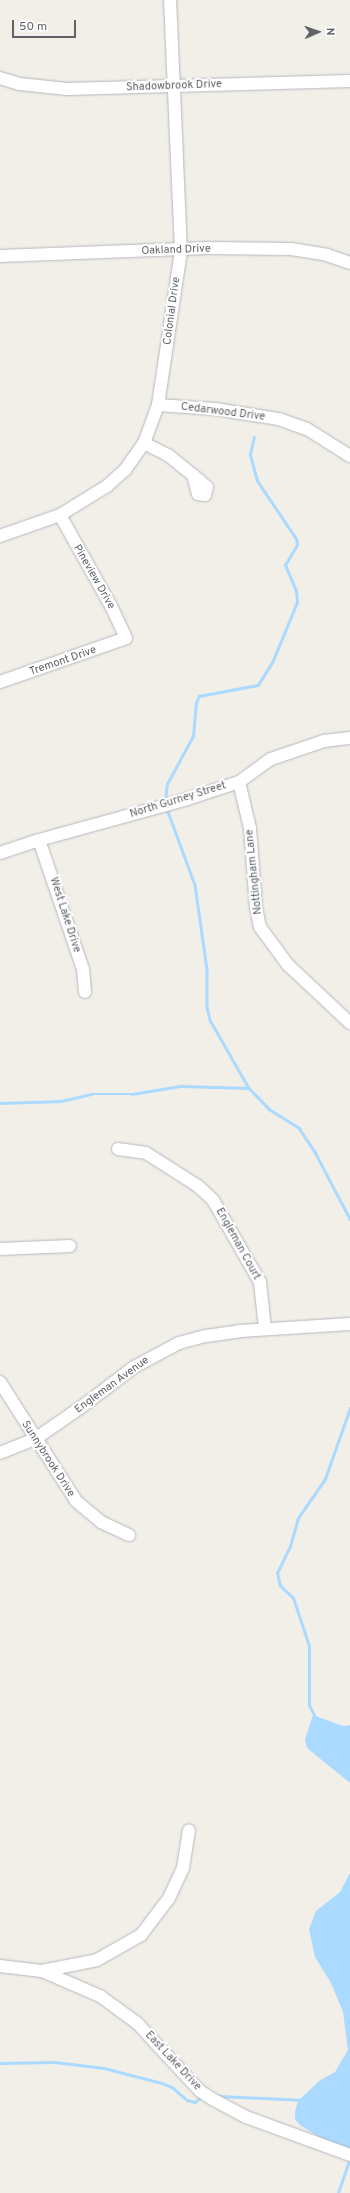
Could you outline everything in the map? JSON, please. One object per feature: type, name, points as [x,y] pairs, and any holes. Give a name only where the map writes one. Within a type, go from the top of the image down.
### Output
[{"type":"street","name":"Colonial Drive","points":[[0,536],[60,515],[107,486],[125,470],[144,443],[158,405],[181,251],[170,0]]},
{"type":"street","name":"Shadowbrook Drive","points":[[0,78],[20,84],[66,89],[350,81]]},
{"type":"street","name":"Oakland Drive","points":[[0,256],[181,251],[208,248],[291,249],[350,263]]},
{"type":"street","name":"Cedarwood Drive","points":[[158,405],[215,408],[279,419],[307,429],[350,456]]},
{"type":"street","points":[[144,443],[168,455],[193,475]]},
{"type":"street","name":"Pineview Drive","points":[[60,515],[125,631],[125,638]]},
{"type":"street","name":"Tremont Drive","points":[[0,682],[125,638]]},
{"type":"street","name":"North Gurney Street","points":[[0,853],[39,840],[184,800],[239,782],[272,759],[324,741],[350,738]]},
{"type":"street","name":"Nottingham Lane","points":[[239,782],[250,828],[256,907],[260,927],[288,965],[350,1023]]},
{"type":"street","name":"West Lake Drive","points":[[39,840],[83,969],[85,992]]},
{"type":"street","name":"Engleman Court","points":[[118,1149],[146,1153],[198,1186],[213,1200],[260,1282],[265,1328]]},
{"type":"street","points":[[0,1249],[70,1246]]},
{"type":"street","name":"Engleman Avenue","points":[[0,1453],[35,1439],[155,1354],[206,1336],[265,1328],[350,1324]]},
{"type":"street","name":"Sunnybrook Drive","points":[[0,1382],[76,1501],[101,1522],[129,1535]]},
{"type":"street","points":[[42,1971],[97,1960],[140,1934],[169,1898],[183,1868],[189,1830]]},
{"type":"street","name":"East Lake Drive","points":[[0,1966],[42,1971],[100,1996],[122,2011],[159,2045],[200,2091],[214,2100],[246,2118],[348,2154]]},
{"type":"water","points":[[313,1715],[343,1726],[350,1725],[350,1783],[307,1748],[305,1739]]},
{"type":"water","points":[[350,1873],[350,2150],[325,2141],[300,2125],[295,2119],[295,2112],[298,2101],[319,2081],[335,2072],[348,2050],[343,2012],[331,1983],[315,1957],[309,1929],[316,1911],[340,1892]]},
{"type":"waterway","points":[[165,802],[167,784],[193,736],[196,703],[199,696],[258,685],[272,663],[297,602],[296,591],[285,565],[297,545],[296,539],[257,481],[250,454],[254,437]]},
{"type":"waterway","points":[[167,809],[195,885],[207,969],[207,1007],[210,1020],[249,1088],[269,1109],[299,1128],[315,1152],[350,1219]]},
{"type":"waterway","points":[[0,1103],[61,1101],[91,1094],[132,1094],[181,1086],[249,1088]]},
{"type":"waterway","points":[[315,1717],[309,1705],[309,1646],[293,1598],[280,1586],[277,1573],[290,1546],[298,1518],[325,1479],[350,1408]]},
{"type":"waterway","points":[[0,2063],[55,2062],[104,2068],[162,2083],[172,2087],[187,2100],[195,2102],[200,2098]]},
{"type":"waterway","points":[[220,2096],[304,2100]]},
{"type":"waterway","points":[[338,2193],[350,2159]]}]
